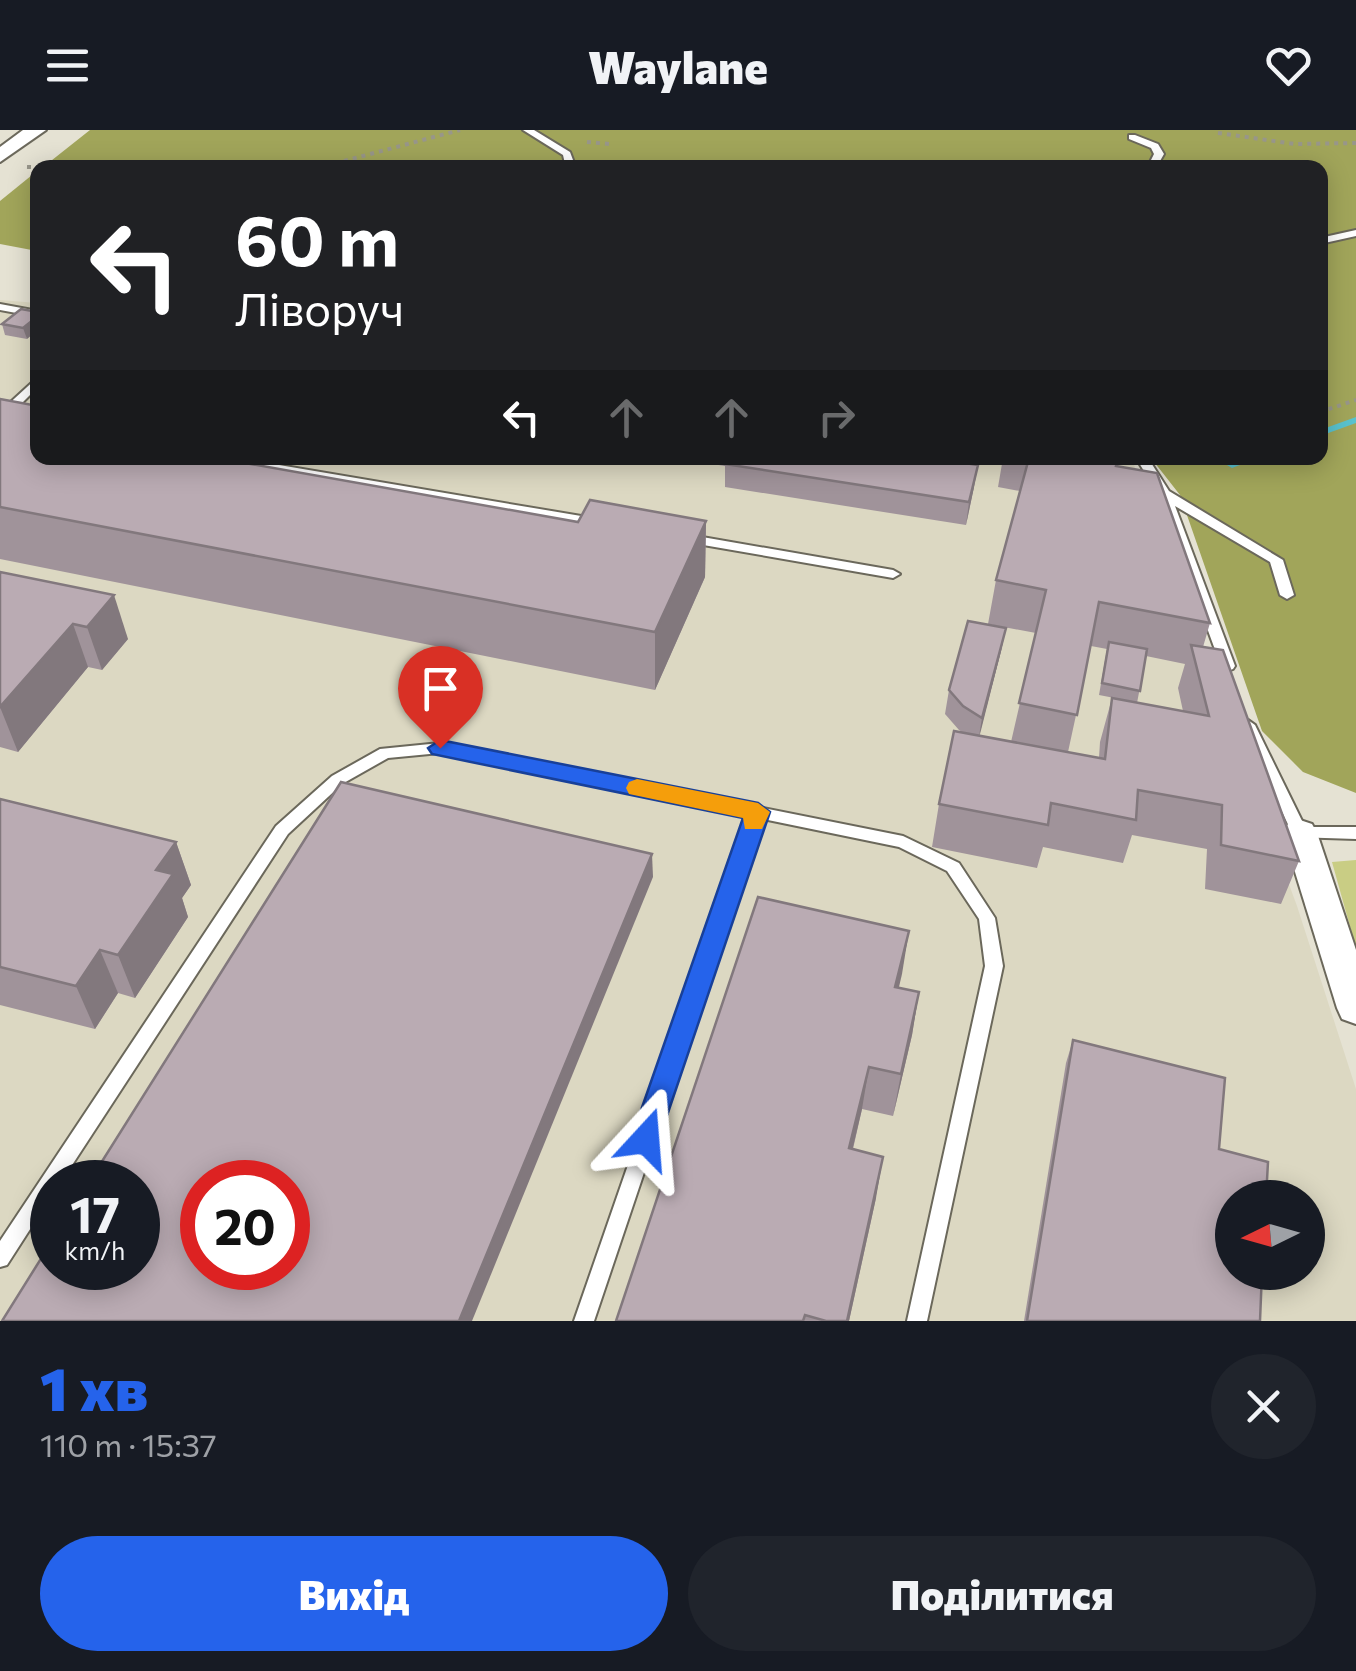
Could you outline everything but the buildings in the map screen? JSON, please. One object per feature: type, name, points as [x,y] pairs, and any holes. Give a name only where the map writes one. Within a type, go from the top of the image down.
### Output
[{"type":"street","points":[[0,156],[36,130]]},
{"type":"street","points":[[1300,833],[1356,1008]]},
{"type":"lane","points":[[528,130],[567,154],[569,160]]},
{"type":"lane","points":[[1132,137],[1155,146],[1160,154],[1156,160]]},
{"type":"lane","points":[[1328,239],[1356,232]]},
{"type":"lane","points":[[0,308],[30,313]]},
{"type":"lane","points":[[30,388],[9,409],[14,420],[30,424]]},
{"type":"lane","points":[[258,465],[623,528]]},
{"type":"lane","points":[[1146,465],[1164,494],[1236,689]]},
{"type":"lane","points":[[1164,494],[1276,560],[1287,595]]},
{"type":"lane","points":[[662,534],[893,574]]},
{"type":"lane","points":[[1242,708],[1300,833],[1356,833]]},
{"type":"lane","points":[[0,1258],[282,830],[337,780],[385,753],[440,748],[902,842],[953,867],[987,918],[994,966],[918,1321]]},
{"type":"lane","points":[[584,1321],[758,812]]},
{"type":"path","points":[[348,160],[460,130]]},
{"type":"path","points":[[1218,134],[1294,144],[1356,143]]},
{"type":"path","points":[[22,167],[30,167]]},
{"type":"path","points":[[1328,409],[1356,400]]},
{"type":"shaded area","points":[[0,300],[30,302],[30,465],[1134,465],[1297,906],[1356,1089],[1356,1321],[0,1321]]},
{"type":"green space","points":[[90,130],[1356,130],[1356,793],[1303,772],[1262,731],[1180,495],[1156,465],[1328,465],[1328,160],[52,160]]},
{"type":"green space","points":[[30,177],[30,250],[0,244],[0,201]]},
{"type":"green space","points":[[1356,860],[1356,948],[1332,862]]},
{"type":"waterway","points":[[1328,430],[1356,420]]},
{"type":"slow traffic","points":[[637,788],[758,812],[754,823]]},
{"type":"route","points":[[440,748],[758,812],[646,1139]]}]
